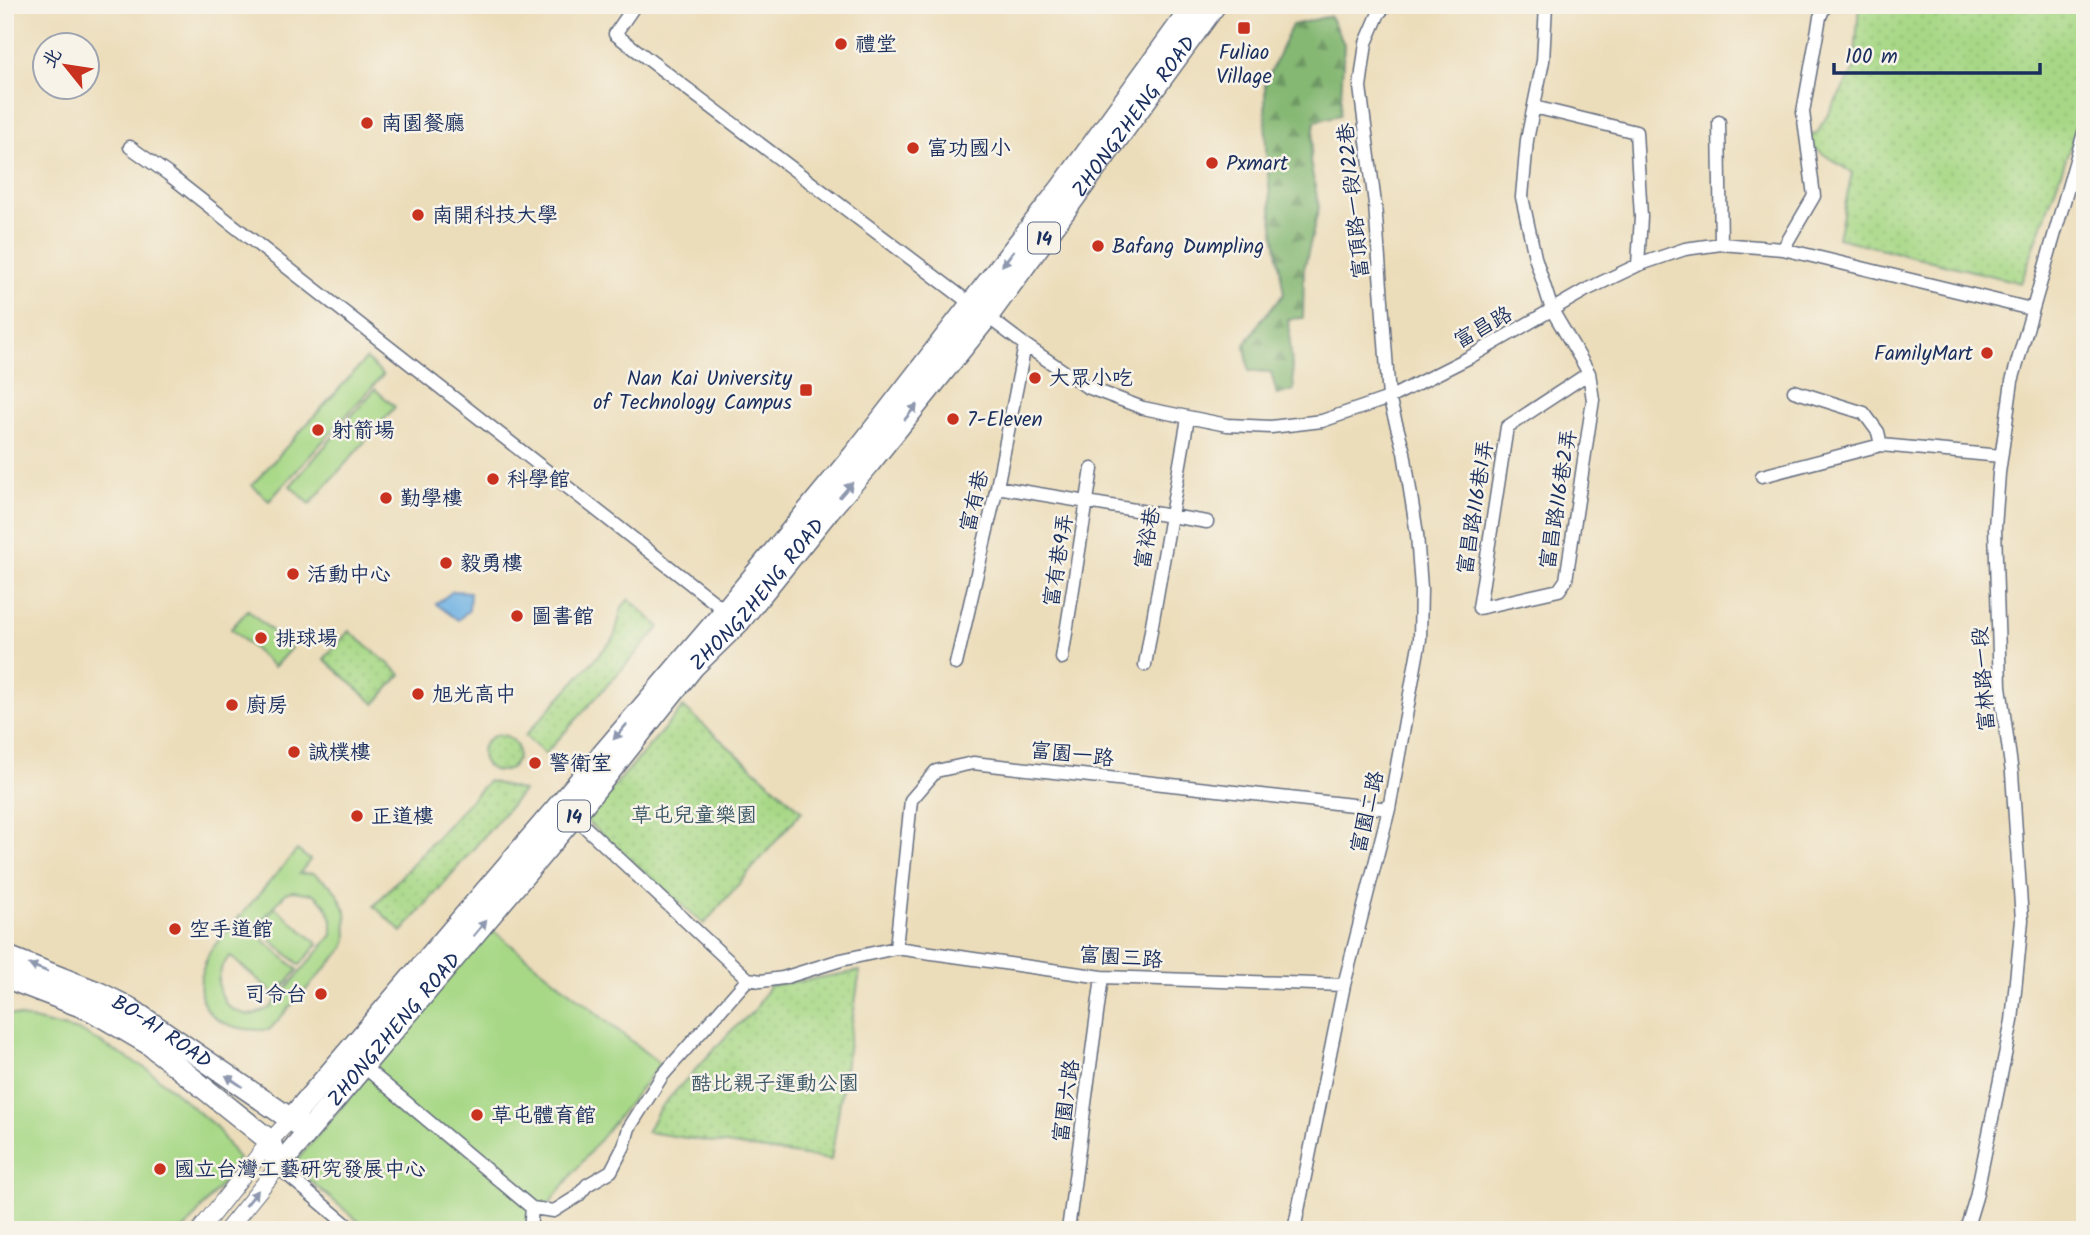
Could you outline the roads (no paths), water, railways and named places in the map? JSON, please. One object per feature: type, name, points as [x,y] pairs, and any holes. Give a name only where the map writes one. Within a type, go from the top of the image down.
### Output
[{"type":"main road","name":"ZHONGZHENG ROAD","points":[[979,312],[1062,187],[1194,5]]},
{"type":"main road","name":"ZHONGZHENG ROAD","points":[[278,1167],[299,1125],[732,617],[979,312],[1215,5]]},
{"type":"main road","name":"ZHONGZHENG ROAD","points":[[299,1125],[363,1066],[567,810]]},
{"type":"main road","name":"BO-AI ROAD","points":[[5,956],[99,993],[129,1008],[299,1125]]},
{"type":"main road","name":"BO-AI ROAD","points":[[5,977],[106,1017],[168,1058],[270,1141]]},
{"type":"main road","points":[[270,1141],[278,1167]]},
{"type":"street","name":"富昌路","points":[[635,5],[615,34],[979,312],[1087,387],[1143,408],[1188,418],[1227,425],[1271,427],[1322,421],[1389,398],[1470,358],[1586,290],[1638,265],[1685,249],[1721,244],[1783,249],[2031,309]]},
{"type":"street","name":"富頂路一段122巷","points":[[1387,5],[1379,13],[1366,43],[1360,87],[1375,204],[1389,398]]},
{"type":"street","points":[[1546,5],[1543,61],[1527,140],[1522,197],[1535,257],[1552,310],[1590,373]]},
{"type":"street","points":[[1783,249],[1814,195],[1803,112],[1820,17],[1825,5]]},
{"type":"street","points":[[1534,107],[1636,132],[1641,217],[1638,265]]},
{"type":"street","points":[[1719,122],[1721,244]]},
{"type":"street","name":"富林路一段","points":[[1966,1230],[1976,1197],[2012,1021],[2022,920],[2012,773],[2000,686],[1995,528],[2001,456],[2012,381],[2085,129]]},
{"type":"street","points":[[130,148],[168,174],[732,617]]},
{"type":"street","name":"富有巷","points":[[956,664],[997,487],[1025,345]]},
{"type":"street","name":"富昌路116巷1弄","points":[[1479,608],[1507,427],[1590,373]]},
{"type":"street","name":"富昌路116巷2弄","points":[[1479,608],[1559,590],[1566,580],[1593,400],[1590,373]]},
{"type":"street","points":[[1794,391],[1864,413],[1878,432],[1881,445]]},
{"type":"street","name":"富園二路","points":[[1294,1230],[1344,985],[1389,809],[1420,639],[1418,534],[1404,452],[1389,398]]},
{"type":"street","name":"富裕巷","points":[[1144,665],[1188,418]]},
{"type":"street","points":[[1762,475],[1881,445],[2001,456]]},
{"type":"street","name":"富有巷9弄","points":[[1062,658],[1092,469]]},
{"type":"street","points":[[997,487],[1208,522]]},
{"type":"street","name":"富園一路","points":[[896,948],[911,800],[936,771],[973,763],[1389,809]]},
{"type":"street","points":[[567,810],[748,979],[761,981],[783,978],[841,960],[896,948]]},
{"type":"street","name":"富園三路","points":[[896,948],[1102,977],[1344,985]]},
{"type":"street","name":"富園六路","points":[[1068,1230],[1102,977]]},
{"type":"street","points":[[363,1066],[532,1208],[554,1211],[578,1196],[587,1185],[611,1171],[624,1146],[629,1128],[662,1076],[748,979]]},
{"type":"street","points":[[200,1230],[270,1141],[299,1125]]},
{"type":"street","points":[[227,1230],[278,1167],[353,1230]]},
{"type":"street","points":[[530,1230],[532,1208]]},
{"type":"water","points":[[453,591],[470,592],[469,610],[458,620],[436,604]]},
{"type":"place","name":"Fuliao Village","points":[[1244,28]]},
{"type":"place","name":"禮堂","points":[[841,44]]},
{"type":"place","name":"南園餐廳","points":[[367,123]]},
{"type":"place","name":"富功國小","points":[[913,148]]},
{"type":"place","name":"Pxmart","points":[[1212,163]]},
{"type":"place","name":"南開科技大學","points":[[418,215]]},
{"type":"place","name":"Bafang Dumpling","points":[[1098,246]]},
{"type":"place","name":"FamilyMart","points":[[1987,353]]},
{"type":"place","name":"大眾小吃","points":[[1035,378]]},
{"type":"place","name":"Nan Kai University of Technology Campus","points":[[806,390]]},
{"type":"place","name":"7-Eleven","points":[[953,419]]},
{"type":"place","name":"射箭場","points":[[318,430]]},
{"type":"place","name":"科學館","points":[[493,479]]},
{"type":"place","name":"勤學樓","points":[[386,498]]},
{"type":"place","name":"毅勇樓","points":[[446,563]]},
{"type":"place","name":"活動中心","points":[[293,574]]},
{"type":"place","name":"圖書館","points":[[517,616]]},
{"type":"place","name":"排球場","points":[[261,638]]},
{"type":"place","name":"旭光高中","points":[[418,694]]},
{"type":"place","name":"廚房","points":[[232,705]]},
{"type":"place","name":"誠樸樓","points":[[294,752]]},
{"type":"place","name":"警衛室","points":[[535,763]]},
{"type":"place","name":"正道樓","points":[[357,816]]},
{"type":"place","name":"空手道館","points":[[175,929]]},
{"type":"place","name":"司令台","points":[[321,994]]},
{"type":"place","name":"草屯體育館","points":[[477,1115]]},
{"type":"place","name":"國立台灣工藝研究發展中心","points":[[160,1169]]},
{"type":"park label","name":"草屯兒童樂園","points":[[694,815]]},
{"type":"park label","name":"酷比親子運動公園","points":[[775,1083]]}]
